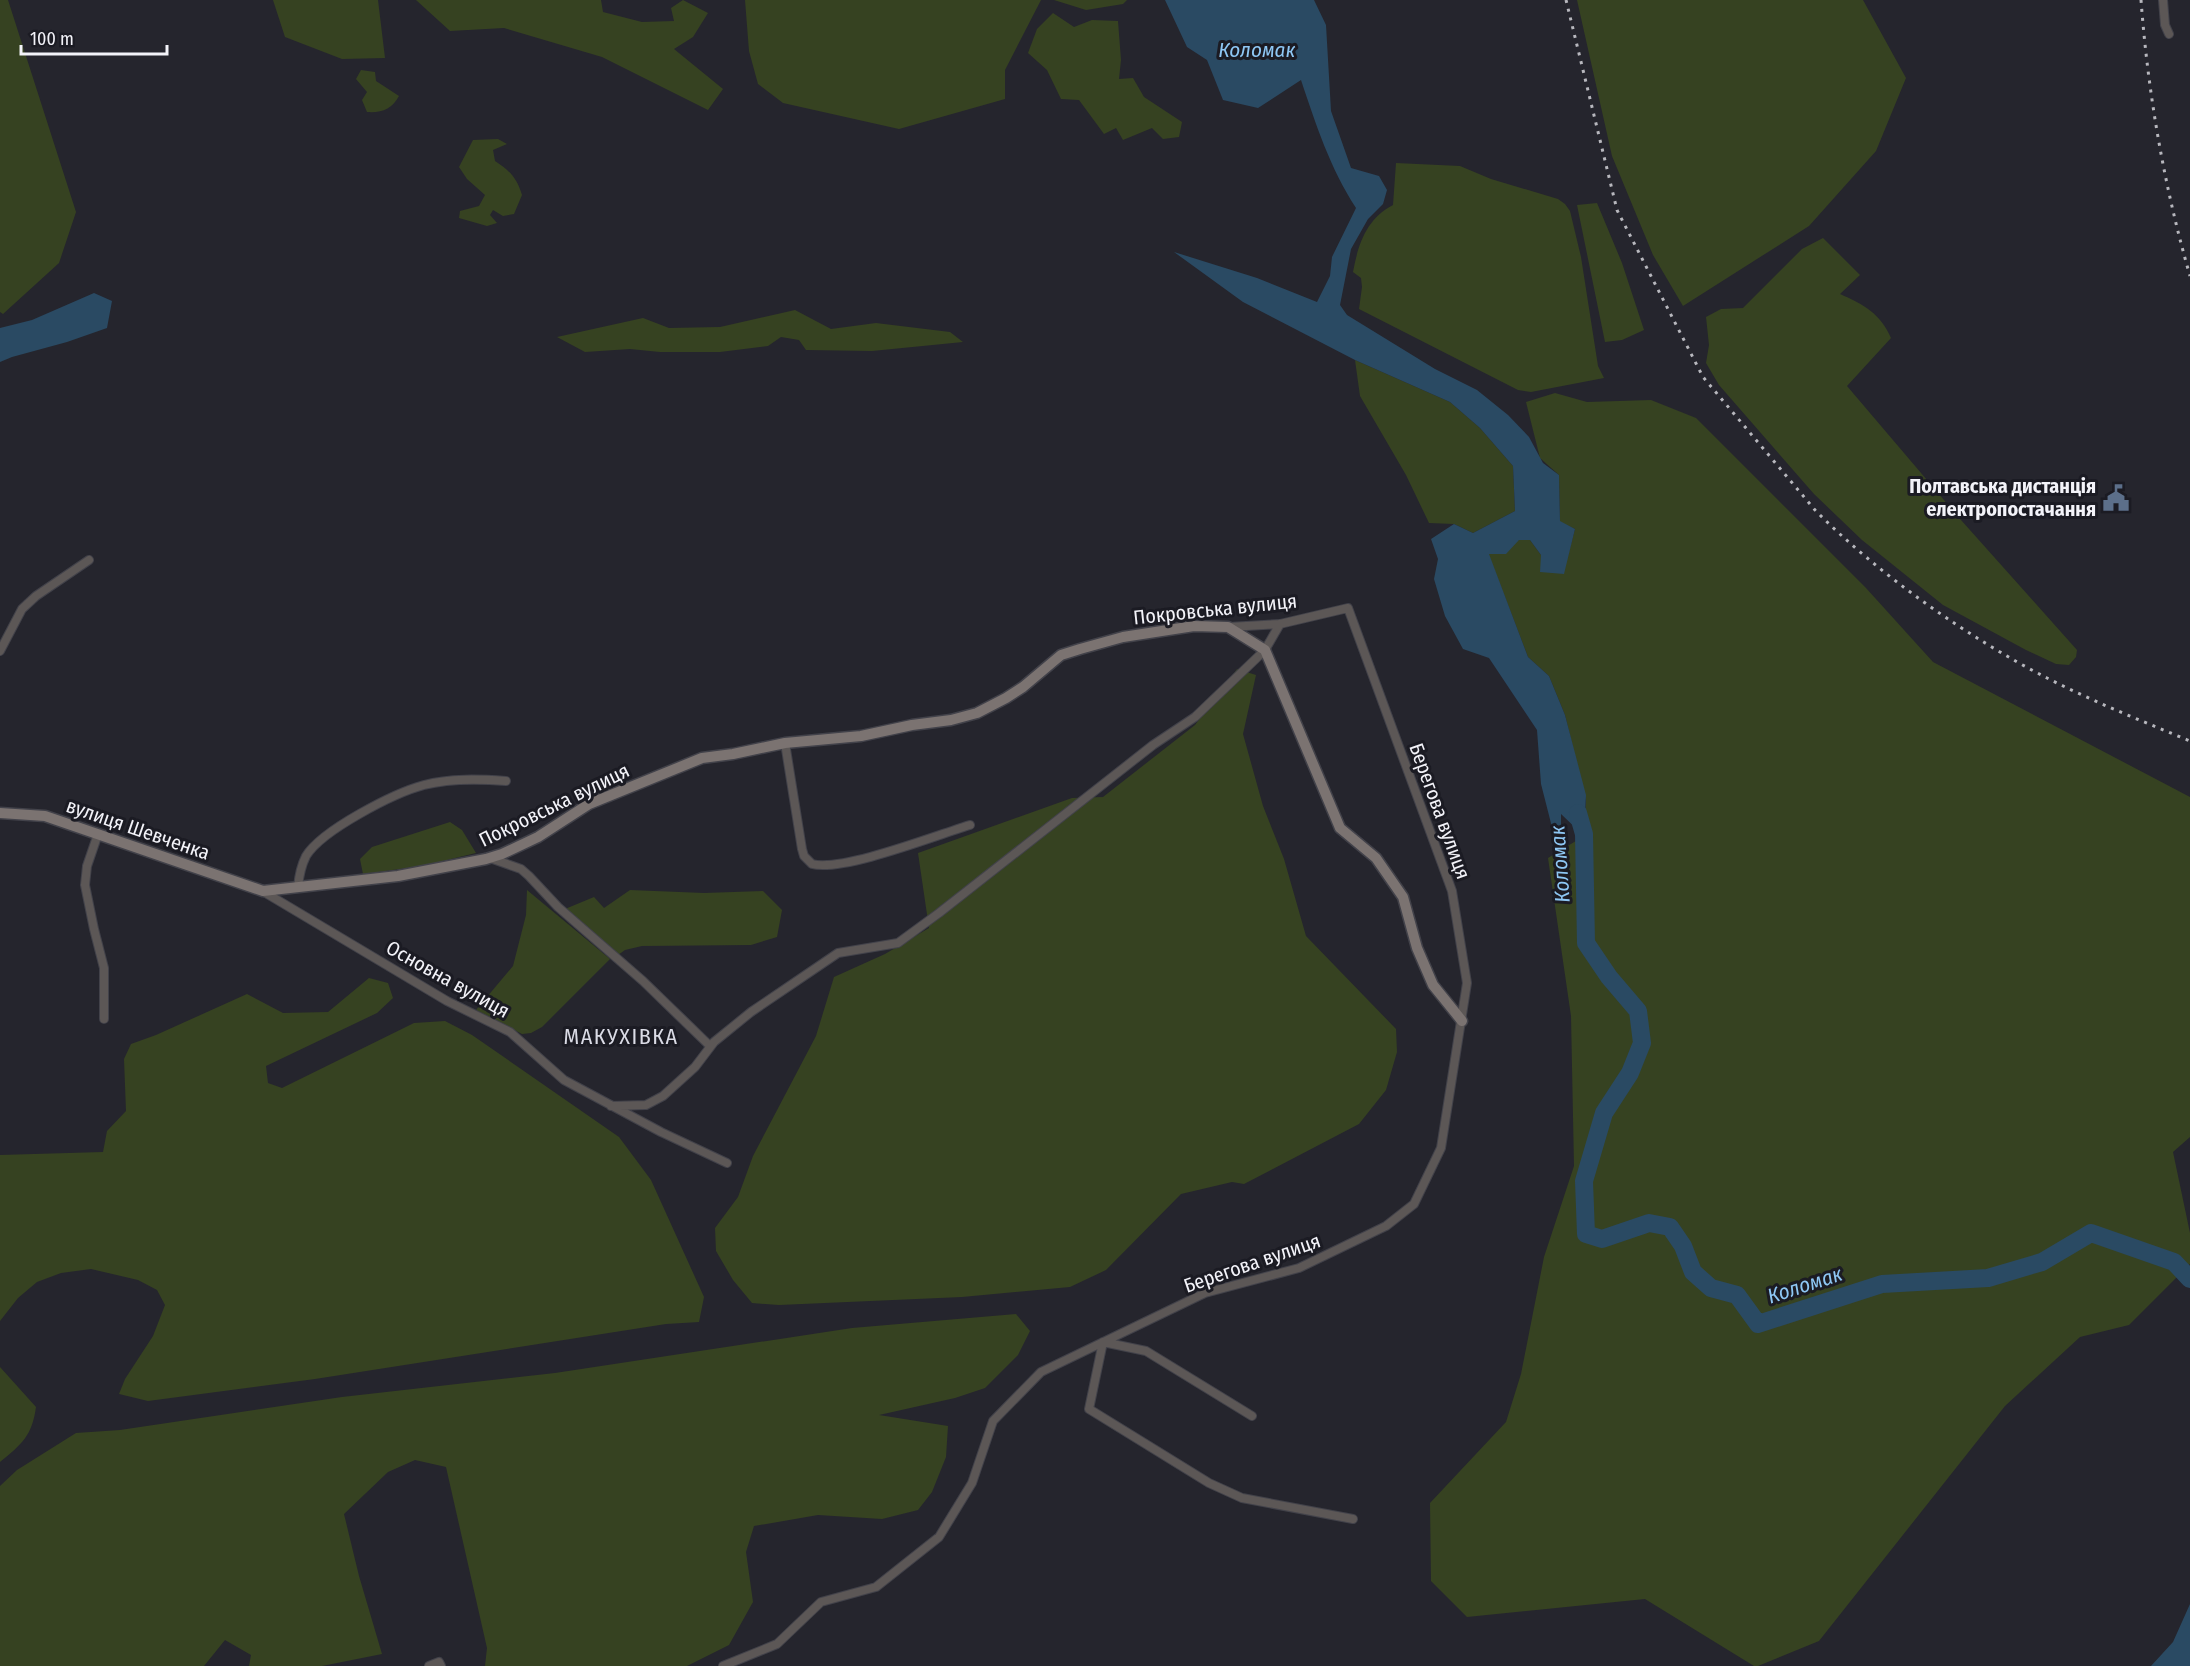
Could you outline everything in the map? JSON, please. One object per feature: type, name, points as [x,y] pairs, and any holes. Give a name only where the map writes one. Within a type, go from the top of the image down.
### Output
[{"type":"street","points":[[2163,0],[2165,25],[2169,34]]},
{"type":"street","points":[[0,651],[22,609],[36,596],[88,560]]},
{"type":"street","name":"Покровська вулиця","points":[[263,891],[398,876],[489,858],[538,837],[589,804],[702,758],[785,743],[861,736],[912,725],[951,720],[976,713],[1023,687],[1061,656],[1123,637],[1182,628],[1280,624],[1348,608]]},
{"type":"street","name":"Берегова вулиця","points":[[723,1666],[777,1644],[821,1602],[876,1587],[939,1537],[972,1484],[993,1422],[1041,1372],[1205,1293],[1299,1268],[1386,1226],[1413,1204],[1441,1148],[1467,983],[1452,891],[1348,608]]},
{"type":"street","points":[[610,1106],[646,1105],[663,1096],[695,1067],[710,1046],[751,1012],[838,953],[898,943],[1153,745],[1195,717],[1265,650],[1280,624]]},
{"type":"street","points":[[1228,627],[1265,650],[1340,828],[1376,858],[1403,897],[1417,948],[1433,985],[1462,1021]]},
{"type":"street","points":[[785,743],[802,849],[804,856],[812,864],[830,865],[872,856],[970,825]]},
{"type":"street","points":[[298,887],[302,864],[315,845],[344,823],[378,804],[422,786],[444,781],[506,781]]},
{"type":"street","name":"вулиця Шевченка","points":[[0,813],[45,816],[263,891]]},
{"type":"street","points":[[98,834],[87,866],[86,885],[104,968],[104,1019]]},
{"type":"street","points":[[489,858],[513,866],[529,876],[558,907],[643,981],[710,1046]]},
{"type":"street","name":"Основна вулиця","points":[[263,891],[447,1001],[510,1032],[564,1080],[610,1106],[727,1163]]},
{"type":"street","points":[[1252,1416],[1146,1351],[1103,1342],[1089,1409],[1209,1483],[1242,1498],[1353,1519]]},
{"type":"street","points":[[429,1666],[440,1664]]},
{"type":"green space","points":[[0,0],[8,0],[76,212],[59,263],[3,314],[0,312]]},
{"type":"green space","points":[[273,0],[378,0],[385,58],[342,59],[285,37]]},
{"type":"green space","points":[[416,0],[601,0],[603,12],[642,22],[674,21],[671,8],[683,0],[708,13],[693,37],[674,49],[723,89],[708,110],[602,57],[504,28],[450,31]]},
{"type":"green space","points":[[745,0],[1041,0],[1005,70],[1005,99],[899,129],[783,103],[758,84],[749,51]]},
{"type":"green space","points":[[1054,0],[1127,0],[1123,4],[1086,10]]},
{"type":"green space","points":[[1577,0],[1863,0],[1906,78],[1876,151],[1809,226],[1683,306],[1653,255],[1612,156]]},
{"type":"green space","points":[[1053,13],[1074,27],[1092,20],[1118,21],[1121,60],[1119,79],[1133,78],[1144,97],[1182,122],[1179,137],[1163,139],[1152,128],[1123,140],[1116,128],[1104,134],[1079,100],[1061,99],[1047,70],[1028,53],[1037,29]]},
{"type":"green space","points":[[361,70],[375,72],[376,81],[399,96],[390,107],[382,111],[367,112],[362,100],[367,92],[356,79]]},
{"type":"green space","points":[[498,139],[507,144],[493,150],[495,161],[512,175],[522,195],[514,214],[503,216],[493,210],[490,215],[497,223],[487,226],[459,218],[460,211],[479,206],[485,195],[467,179],[459,167],[473,140]]},
{"type":"green space","points":[[1396,163],[1460,166],[1491,179],[1558,199],[1565,204],[1570,211],[1581,257],[1598,366],[1604,378],[1531,392],[1518,390],[1359,309],[1362,287],[1361,278],[1353,272],[1355,262],[1370,225],[1393,205]]},
{"type":"green space","points":[[1597,203],[1622,263],[1644,330],[1622,340],[1605,342],[1577,205]]},
{"type":"green space","points":[[1823,238],[1860,275],[1840,294],[1877,316],[1891,338],[1847,386],[1961,520],[2077,650],[2076,657],[2069,665],[2056,664],[2026,650],[1943,605],[1862,540],[1814,494],[1719,385],[1706,363],[1709,345],[1706,317],[1721,309],[1743,308],[1802,249]]},
{"type":"green space","points":[[795,310],[831,329],[876,323],[950,332],[963,342],[872,351],[806,350],[799,340],[781,337],[768,346],[720,352],[660,352],[630,349],[585,352],[557,337],[643,318],[669,328],[720,327]]},
{"type":"green space","points":[[1355,360],[1450,402],[1480,428],[1513,466],[1515,511],[1473,533],[1454,524],[1429,523],[1406,475],[1360,396]]},
{"type":"green space","points":[[1555,393],[1587,402],[1651,400],[1696,418],[1866,588],[1933,662],[2190,797],[2190,1137],[2173,1152],[2190,1233],[2190,1264],[2129,1325],[2080,1337],[2005,1406],[1819,1641],[1758,1666],[1754,1666],[1645,1599],[1467,1617],[1431,1581],[1430,1503],[1506,1422],[1521,1374],[1544,1257],[1574,1166],[1571,1016],[1548,858],[1584,836],[1586,800],[1565,715],[1549,676],[1528,657],[1488,553],[1519,540],[1530,540],[1541,555],[1563,574],[1575,529],[1560,522],[1559,475],[1540,458],[1526,402]]},
{"type":"green space","points":[[1237,669],[1256,675],[1243,734],[1263,806],[1284,859],[1306,936],[1396,1029],[1397,1052],[1386,1090],[1359,1124],[1244,1184],[1232,1182],[1181,1194],[1106,1270],[1070,1287],[962,1297],[779,1305],[752,1303],[733,1280],[716,1251],[715,1228],[738,1197],[753,1156],[816,1036],[834,977],[885,954],[929,928],[918,853],[1072,798],[1103,797],[1195,725]]},
{"type":"green space","points":[[450,822],[462,830],[476,853],[422,866],[363,874],[360,859],[372,847]]},
{"type":"green space","points":[[527,890],[610,959],[542,1027],[531,1033],[522,1034],[476,1010],[513,966],[526,915]]},
{"type":"green space","points":[[630,890],[704,893],[763,891],[782,910],[777,937],[751,945],[642,946],[625,950],[618,955],[565,909],[594,897],[604,908]]},
{"type":"green space","points":[[369,978],[388,983],[393,998],[377,1013],[266,1066],[268,1083],[282,1088],[414,1023],[445,1021],[472,1035],[619,1137],[651,1180],[704,1297],[699,1322],[666,1324],[315,1379],[148,1401],[119,1394],[125,1379],[153,1336],[165,1305],[157,1290],[138,1280],[91,1269],[61,1273],[37,1282],[18,1298],[0,1321],[0,1155],[103,1152],[107,1131],[126,1111],[124,1059],[131,1044],[247,994],[283,1013],[328,1012]]},
{"type":"green space","points":[[1016,1314],[1030,1331],[1018,1355],[985,1388],[955,1398],[879,1415],[948,1426],[946,1457],[932,1492],[918,1510],[882,1519],[818,1515],[754,1526],[746,1552],[753,1602],[729,1645],[687,1666],[485,1666],[487,1648],[446,1467],[415,1460],[388,1472],[344,1514],[382,1654],[322,1666],[249,1666],[251,1655],[225,1640],[204,1666],[0,1666],[0,1486],[17,1470],[76,1433],[120,1430],[342,1397],[555,1373],[852,1328]]},
{"type":"green space","points":[[0,1367],[36,1407],[32,1425],[25,1439],[0,1462]]},
{"type":"water","name":"Коломак","points":[[1165,0],[1314,0],[1326,25],[1331,111],[1351,168],[1379,176],[1387,190],[1383,204],[1368,219],[1351,249],[1340,305],[1347,315],[1435,369],[1477,390],[1508,415],[1529,437],[1543,463],[1559,475],[1560,521],[1575,529],[1564,574],[1540,572],[1541,555],[1530,540],[1519,540],[1506,554],[1489,554],[1528,657],[1549,676],[1565,715],[1586,795],[1584,836],[1561,814],[1561,841],[1554,835],[1541,784],[1537,730],[1489,658],[1463,649],[1445,616],[1434,579],[1438,559],[1431,539],[1454,524],[1473,533],[1515,511],[1513,466],[1480,428],[1450,402],[1355,360],[1243,302],[1174,252],[1257,278],[1317,302],[1330,276],[1332,257],[1356,208],[1331,162],[1301,80],[1258,108],[1223,100],[1207,60],[1187,47]]},
{"type":"water","points":[[94,293],[112,301],[107,328],[0,362],[0,328],[32,320]]},
{"type":"water","points":[[2190,1604],[2190,1666],[2151,1666],[2173,1642]]},
{"type":"waterway","name":"Коломак","points":[[1578,813],[1584,834],[1586,943],[1609,977],[1638,1011],[1642,1043],[1630,1073],[1604,1113],[1584,1181],[1586,1234],[1602,1239],[1649,1223],[1670,1227],[1683,1246],[1693,1272],[1711,1288],[1737,1295],[1758,1324],[1882,1284],[1988,1278],[2042,1262],[2091,1233],[2174,1262],[2190,1279]]},
{"type":"railway","points":[[1566,0],[1617,210],[1703,377],[1815,510],[1867,557],[1925,603],[1955,624],[2047,678],[2190,741]]},
{"type":"railway","points":[[2141,0],[2158,139],[2172,208],[2190,276]]},
{"type":"place","name":"Полтавська дистанція електропостачання","points":[[2116,498]]},
{"type":"district","name":"МАКУХІВКА","points":[[621,1036]]}]
